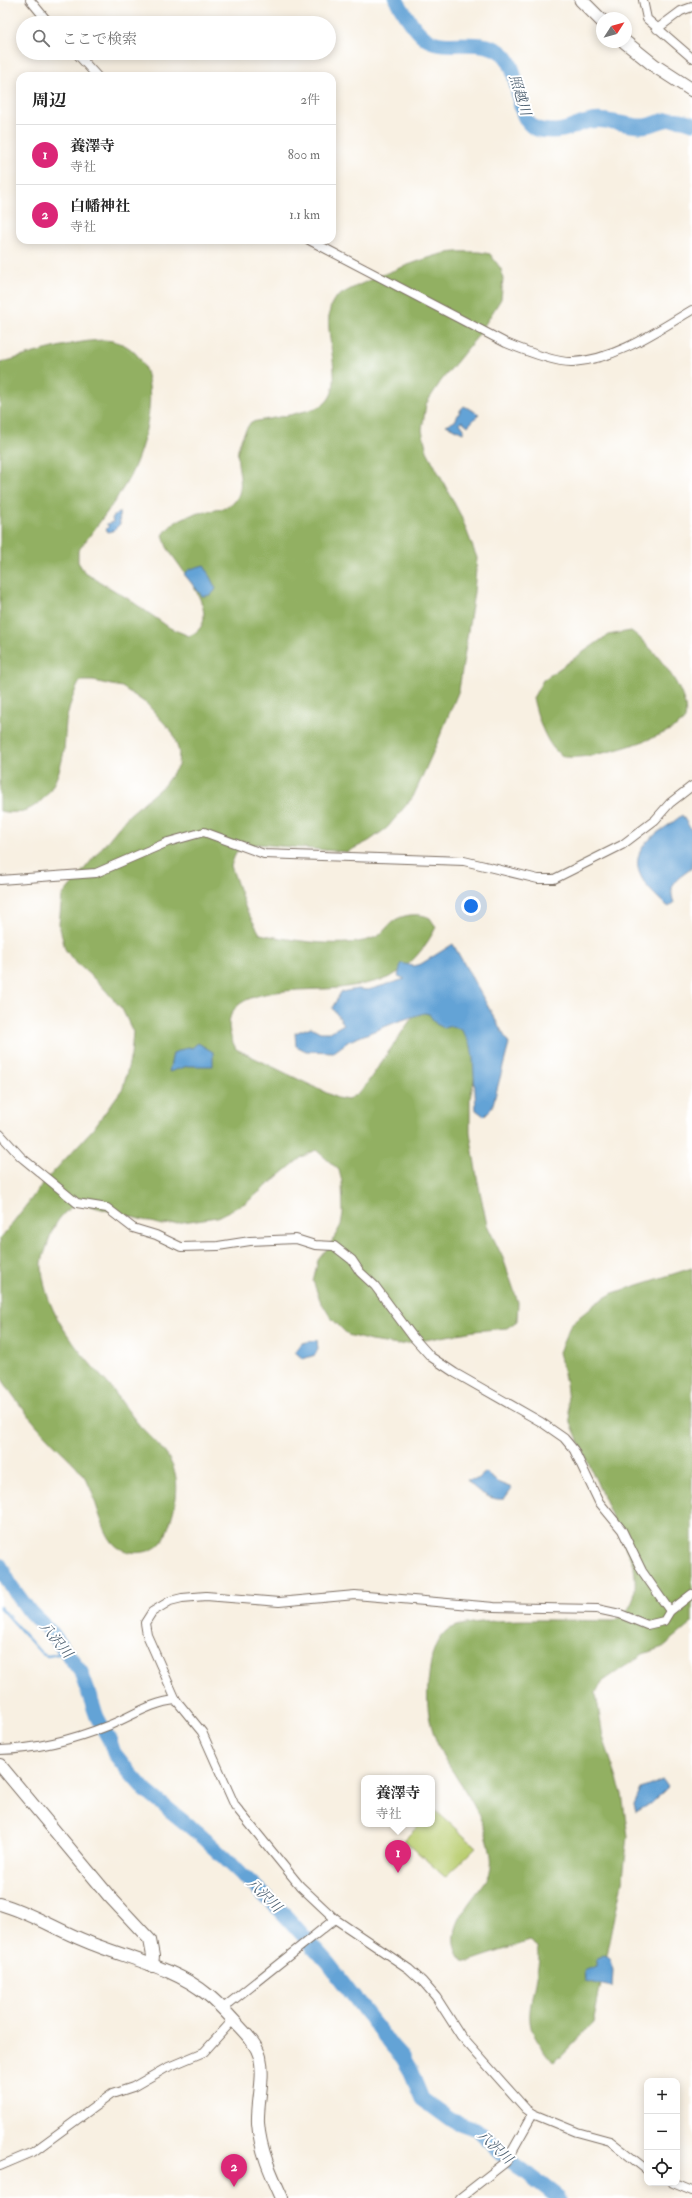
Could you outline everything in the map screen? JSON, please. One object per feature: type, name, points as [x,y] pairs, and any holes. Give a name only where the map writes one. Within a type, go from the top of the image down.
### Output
[{"type":"main road","points":[[581,0],[596,15]]},
{"type":"main road","points":[[632,48],[655,66],[692,90]]},
{"type":"street","points":[[30,0],[43,16]]},
{"type":"street","points":[[643,0],[647,19],[692,58]]},
{"type":"street","points":[[657,29],[681,11],[692,7]]},
{"type":"street","points":[[82,60],[93,72]]},
{"type":"street","points":[[318,244],[506,343],[534,354],[572,362],[615,353],[692,310]]},
{"type":"street","points":[[0,880],[96,872],[168,842],[204,832],[264,854],[464,861],[538,879],[554,879],[622,845],[655,820],[670,803],[692,786]]},
{"type":"street","points":[[0,1134],[21,1157],[77,1203],[107,1208],[133,1228],[156,1235],[181,1247],[218,1246],[250,1241],[296,1239],[316,1245],[334,1246],[352,1260],[360,1272],[375,1286],[413,1337],[431,1357],[455,1373],[541,1422],[564,1438],[574,1450],[599,1502],[622,1530],[642,1571],[670,1611]]},
{"type":"street","points":[[644,2168],[610,2141],[577,2132],[532,2114],[506,2088],[461,2036],[436,1997],[423,1982],[409,1969],[335,1919],[300,1886],[235,1806],[202,1732],[176,1700],[147,1635],[145,1623],[152,1612],[170,1601],[182,1598],[206,1596],[279,1602],[355,1595],[494,1607],[597,1609],[620,1614],[647,1625],[664,1622],[670,1611],[692,1594]]},
{"type":"street","points":[[0,1750],[29,1749],[92,1732],[111,1725],[162,1701],[176,1700]]},
{"type":"street","points":[[0,1764],[109,1896],[150,1940],[153,1956],[152,1966]]},
{"type":"street","points":[[0,1904],[30,1915],[104,1949],[152,1966],[192,1984],[208,1995],[233,2020],[253,2041],[260,2056],[261,2080],[258,2122],[261,2142],[268,2166],[282,2198]]},
{"type":"street","points":[[222,2009],[304,1942],[335,1919]]},
{"type":"street","points":[[0,2166],[33,2152],[112,2094],[133,2087],[166,2068],[204,2052],[233,2020]]},
{"type":"street","points":[[460,2198],[506,2162],[516,2147],[532,2114]]},
{"type":"street","points":[[680,2186],[692,2191]]},
{"type":"green space","points":[[479,252],[490,254],[501,269],[503,279],[501,299],[477,337],[441,381],[426,404],[422,430],[427,451],[461,516],[477,558],[474,592],[459,690],[413,797],[387,828],[369,841],[347,852],[257,844],[236,852],[231,866],[246,909],[260,934],[318,943],[350,943],[376,937],[397,919],[414,915],[422,915],[430,918],[436,927],[428,941],[412,961],[392,976],[374,982],[339,988],[281,991],[261,995],[244,1001],[233,1012],[229,1027],[236,1049],[337,1098],[348,1100],[363,1089],[420,1006],[468,1012],[476,1071],[470,1098],[470,1132],[477,1177],[487,1225],[503,1258],[518,1302],[517,1321],[507,1328],[474,1331],[398,1345],[371,1341],[348,1335],[331,1318],[320,1300],[313,1281],[318,1260],[330,1245],[341,1225],[343,1213],[342,1182],[339,1170],[316,1150],[302,1157],[247,1202],[217,1217],[162,1225],[79,1203],[73,1206],[58,1220],[49,1239],[43,1260],[42,1268],[50,1302],[57,1317],[76,1347],[110,1386],[140,1426],[165,1453],[173,1466],[175,1473],[177,1488],[175,1504],[169,1527],[163,1540],[153,1549],[146,1552],[139,1553],[125,1551],[113,1543],[108,1536],[100,1518],[91,1490],[80,1470],[36,1424],[17,1401],[0,1376],[0,1239],[45,1181],[93,1129],[123,1088],[131,1055],[133,1032],[122,1009],[99,983],[73,960],[65,949],[59,924],[62,896],[128,816],[164,785],[178,766],[179,752],[173,733],[147,704],[122,687],[93,681],[80,681],[68,711],[64,750],[58,775],[52,787],[37,805],[26,810],[14,812],[0,811],[0,363],[57,347],[102,340],[113,341],[131,349],[142,363],[148,380],[150,400],[148,421],[137,461],[125,485],[106,514],[78,551],[78,562],[85,573],[127,598],[170,628],[189,636],[200,628],[204,618],[202,605],[197,592],[172,556],[163,535],[172,525],[181,519],[202,512],[221,509],[229,506],[235,501],[240,489],[238,450],[243,435],[251,422],[289,415],[319,407],[324,404],[331,395],[334,383],[334,370],[330,340],[329,312],[333,301],[351,289],[366,282],[434,256],[447,253]]},
{"type":"green space","points":[[631,631],[639,637],[658,657],[676,683],[682,696],[685,708],[685,719],[678,726],[647,740],[588,756],[563,756],[557,752],[547,739],[533,698],[543,680],[608,635]]},
{"type":"green space","points":[[692,1268],[692,1623],[663,1647],[643,1654],[602,1682],[596,1693],[603,1737],[622,1794],[628,1836],[623,1877],[593,2023],[554,2063],[537,2041],[530,2023],[531,2004],[539,1954],[538,1947],[530,1941],[470,1961],[462,1960],[457,1951],[455,1933],[458,1924],[467,1906],[488,1877],[491,1869],[491,1857],[488,1841],[478,1814],[444,1757],[431,1725],[428,1706],[428,1686],[431,1663],[433,1652],[438,1641],[446,1631],[457,1626],[499,1621],[526,1620],[614,1621],[627,1611],[631,1605],[635,1592],[634,1567],[570,1421],[566,1383],[559,1352],[571,1324],[596,1303],[613,1293]]},
{"type":"green space","points":[[435,1810],[476,1847],[445,1877],[404,1840],[417,1827],[435,1827]]},
{"type":"water","points":[[464,406],[479,414],[468,426],[462,421],[460,423],[464,429],[463,433],[446,425],[455,421]]},
{"type":"water","points":[[119,512],[120,524],[113,531],[108,532],[106,529],[109,526],[106,524],[113,522],[112,518]]},
{"type":"water","points":[[204,565],[216,589],[213,593],[207,596],[202,596],[184,574],[190,569]]},
{"type":"water","points":[[682,815],[692,831],[692,868],[675,882],[672,890],[674,903],[669,907],[646,885],[638,867],[638,858],[642,848],[650,839]]},
{"type":"water","points":[[453,944],[509,1044],[492,1108],[484,1116],[476,1110],[471,1046],[461,1029],[451,1026],[444,1028],[436,1024],[429,1014],[424,1013],[399,1021],[349,1041],[334,1052],[306,1051],[296,1046],[295,1033],[311,1027],[320,1032],[330,1032],[344,1024],[332,1008],[341,992],[357,989],[368,990],[405,979],[398,976],[401,963],[413,966],[421,964]]},
{"type":"water","points":[[198,1043],[213,1052],[213,1066],[188,1066],[169,1072],[173,1053],[188,1047],[192,1048]]},
{"type":"water","points":[[317,1340],[318,1349],[315,1355],[303,1359],[295,1352],[302,1343]]},
{"type":"water","points":[[486,1472],[497,1482],[512,1488],[504,1499],[488,1497],[467,1480],[478,1479]]},
{"type":"water","points":[[663,1780],[668,1787],[652,1803],[636,1812],[634,1805],[641,1789]]},
{"type":"water","points":[[604,1955],[609,1957],[613,1970],[612,1987],[585,1981],[584,1971],[596,1966],[596,1959]]},
{"type":"waterway","name":"照越川","points":[[396,0],[415,27],[423,37],[428,40],[445,44],[484,45],[502,53],[509,61],[513,72],[521,108],[525,118],[532,126],[541,130],[563,130],[597,120],[642,126],[669,119],[692,123]]},
{"type":"waterway","name":"八沢川","points":[[0,1565],[11,1586],[30,1612],[52,1633],[81,1672],[97,1717],[110,1741],[114,1753],[130,1773],[146,1791],[200,1835],[281,1911],[328,1963],[402,2057],[411,2072],[422,2099],[451,2120],[476,2129],[517,2167],[559,2198]]},
{"type":"waterway","points":[[0,1607],[42,1654],[48,1656],[67,1652]]},
{"type":"place","name":"養澤寺","points":[[398,1873]]},
{"type":"place","name":"白幡神社","points":[[234,2187]]}]
